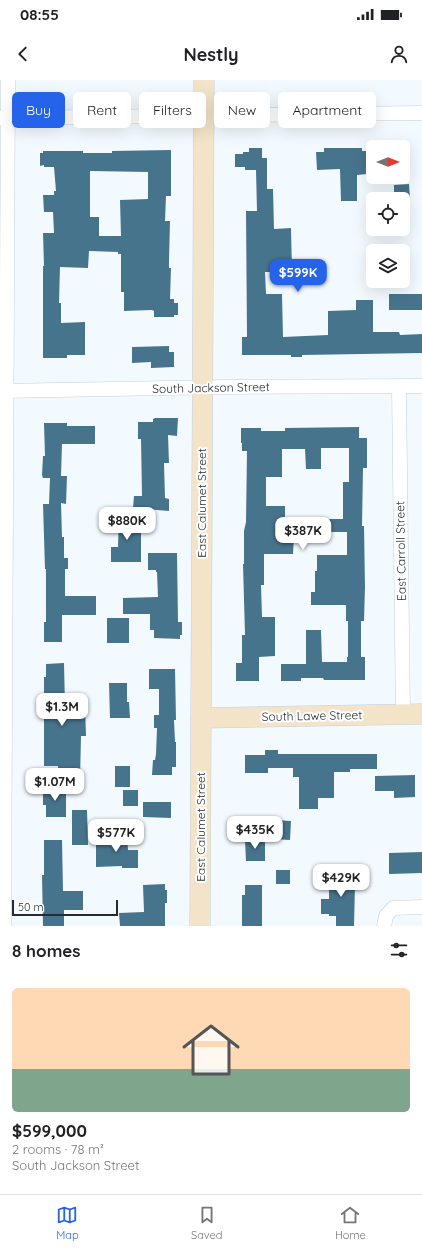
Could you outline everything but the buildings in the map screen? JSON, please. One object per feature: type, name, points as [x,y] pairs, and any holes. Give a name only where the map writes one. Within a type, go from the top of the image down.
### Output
[{"type":"main road","name":"East Calumet Street","points":[[204,80],[204,92]]},
{"type":"main road","name":"East Calumet Street","points":[[200,926],[204,128]]},
{"type":"main road","name":"South Lawe Street","points":[[201,718],[412,714]]},
{"type":"street","points":[[4,926],[4,118],[8,80]]},
{"type":"street","points":[[206,115],[422,113]]},
{"type":"street","points":[[4,118],[139,116]]},
{"type":"street","name":"East Carroll Street","points":[[399,386],[412,714]]},
{"type":"street","name":"South Jackson Street","points":[[3,391],[422,386]]},
{"type":"street","points":[[384,926],[386,916],[393,908],[422,907]]}]
